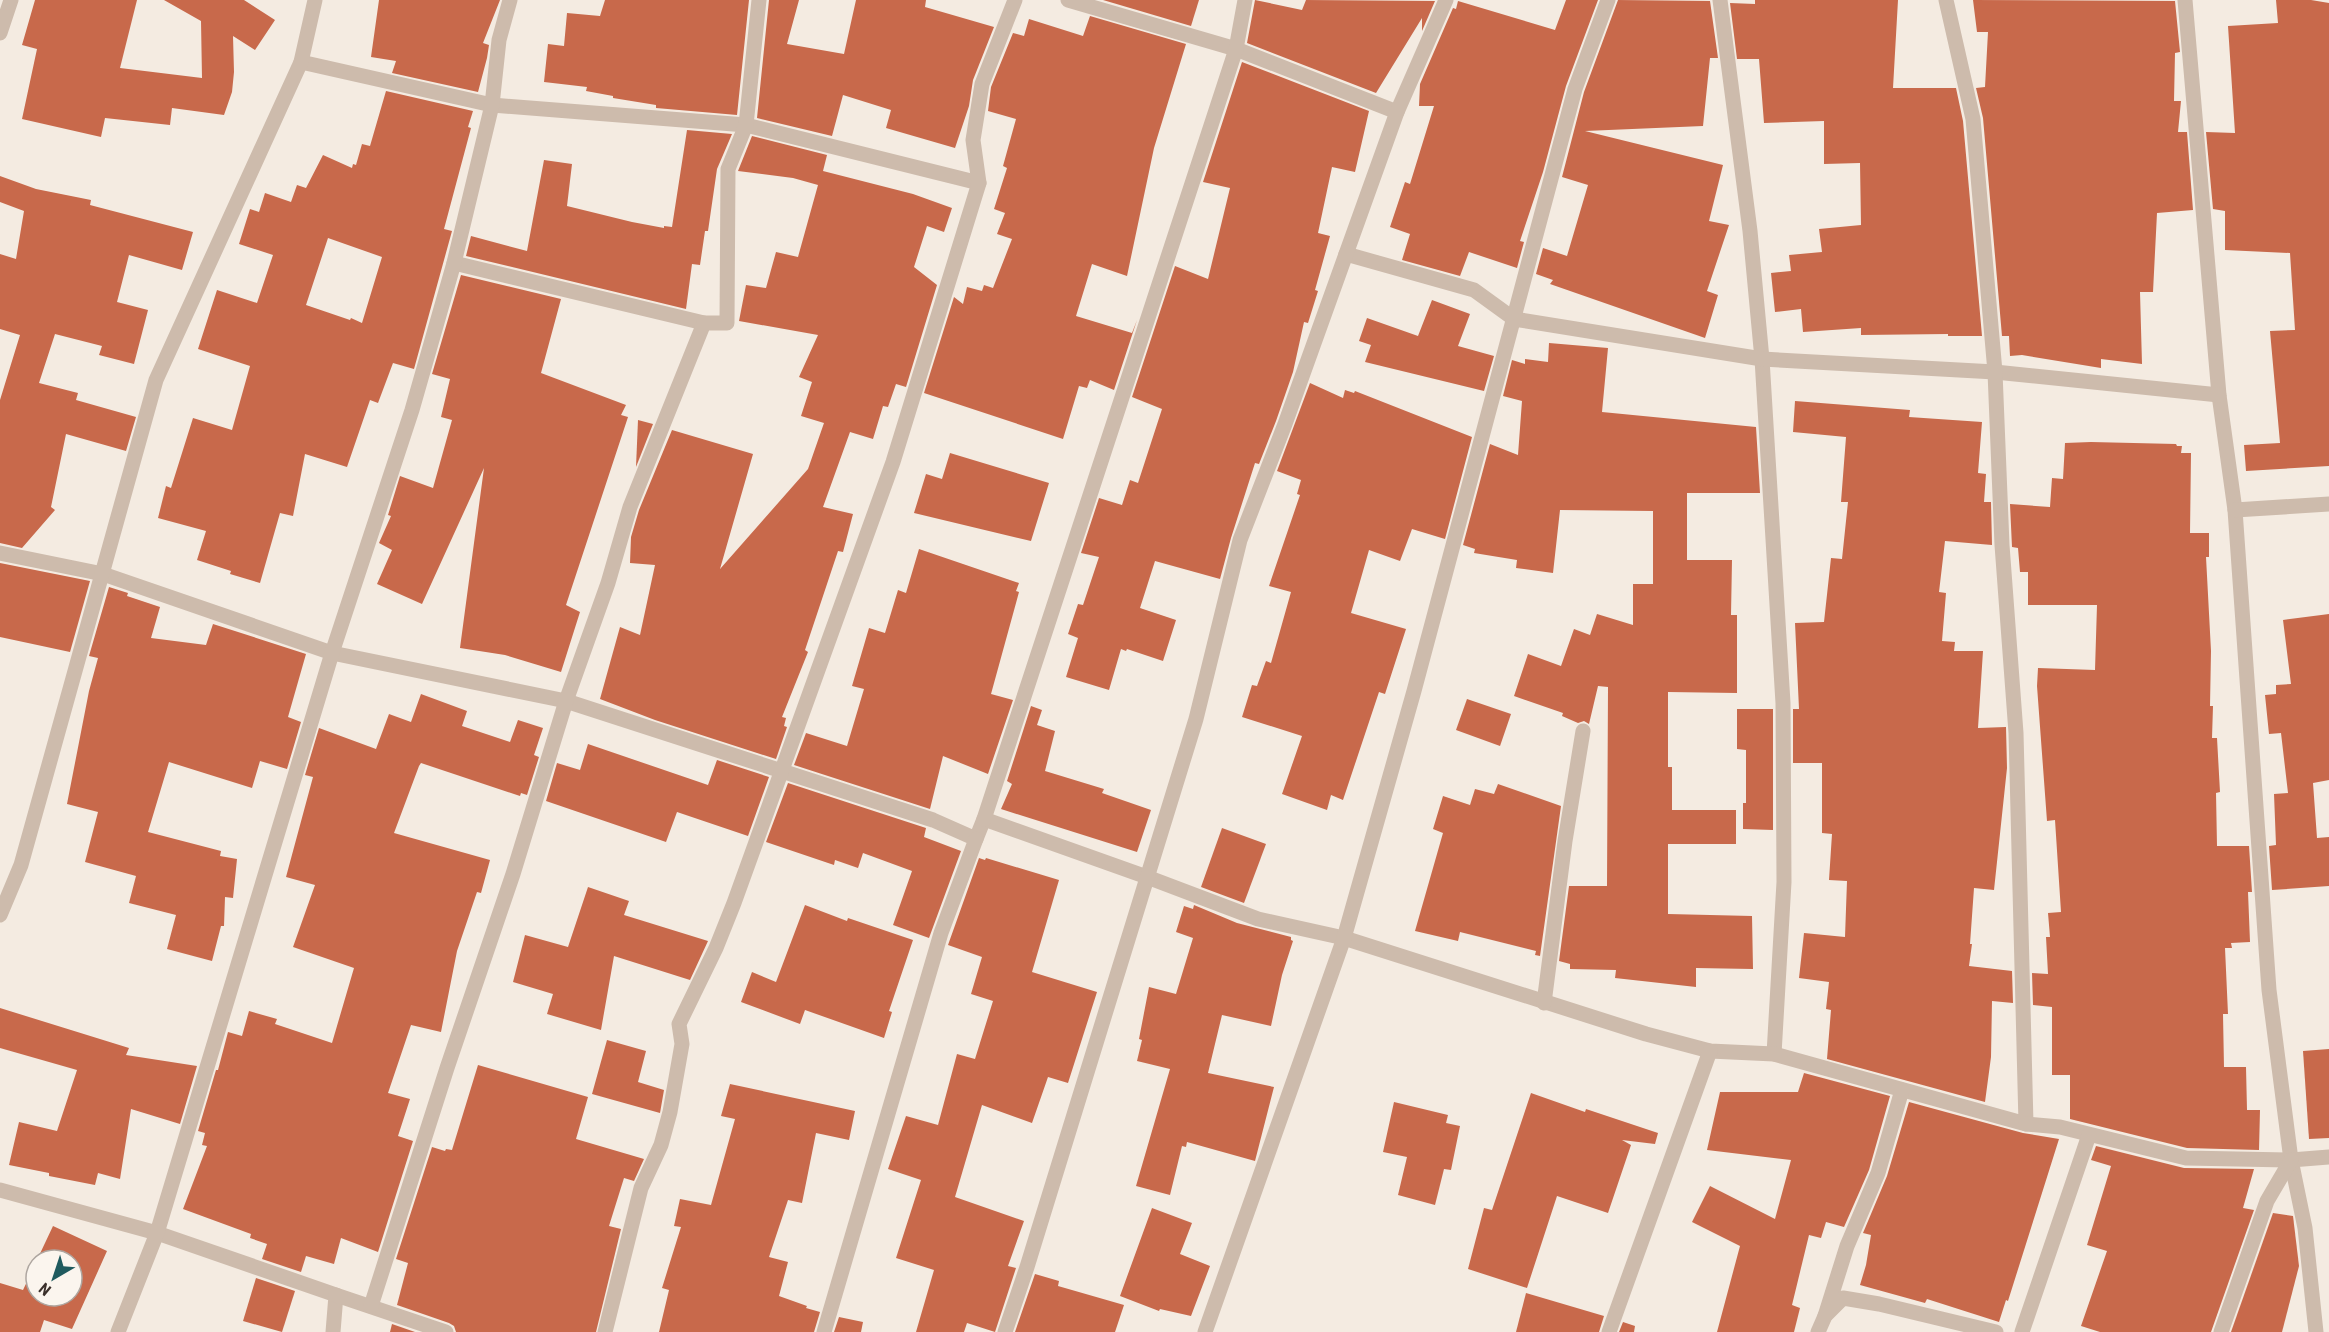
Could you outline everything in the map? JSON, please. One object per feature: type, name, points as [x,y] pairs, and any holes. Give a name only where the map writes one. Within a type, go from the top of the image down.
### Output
[{"type":"street","points":[[0,33],[11,0]]},
{"type":"street","points":[[0,915],[21,865],[156,380],[301,62],[315,0]]},
{"type":"street","points":[[118,1332],[157,1233],[332,653],[412,410],[454,263],[492,105],[499,40],[510,0]]},
{"type":"street","points":[[454,263],[704,323],[727,323],[728,170],[746,125],[759,0]]},
{"type":"street","points":[[605,1332],[641,1188],[662,1145],[670,1113],[682,1044],[679,1024],[716,948],[893,462],[980,183],[973,140],[982,84],[1016,0]]},
{"type":"street","points":[[1068,0],[1236,49],[1397,112]]},
{"type":"street","points":[[824,1332],[941,933],[984,819],[1236,49],[1245,0]]},
{"type":"street","points":[[1005,1332],[1028,1267],[1196,719],[1240,540],[1285,424],[1397,112],[1446,0]]},
{"type":"street","points":[[1205,1332],[1344,938],[1417,680],[1575,90],[1608,0]]},
{"type":"street","points":[[1720,0],[1750,231],[1762,359],[1783,703],[1784,882],[1774,1054]]},
{"type":"street","points":[[1946,0],[1973,119],[1995,372],[2002,545],[2016,733],[2026,1124]]},
{"type":"street","points":[[2186,0],[2219,395],[2235,510],[2269,990],[2291,1160],[2305,1228],[2316,1332]]},
{"type":"street","points":[[301,62],[492,105],[746,125],[980,183]]},
{"type":"street","points":[[1346,254],[1474,290],[1514,319],[1762,359],[1995,372],[2219,395]]},
{"type":"street","points":[[371,1306],[447,1068],[513,874],[566,701],[608,582],[630,507],[704,323]]},
{"type":"street","points":[[2235,510],[2329,504]]},
{"type":"street","points":[[0,553],[103,574],[332,653],[566,701],[933,820],[976,839]]},
{"type":"street","points":[[1544,1003],[1565,841],[1583,731]]},
{"type":"street","points":[[984,819],[1258,919],[1344,938],[1544,1003],[1710,1051],[1774,1054],[2026,1124],[2060,1127],[2186,1158],[2291,1160],[2329,1157]]},
{"type":"street","points":[[1609,1332],[1710,1051]]},
{"type":"street","points":[[1818,1332],[1847,1246],[1878,1173],[1902,1090]]},
{"type":"street","points":[[2022,1332],[2089,1135]]},
{"type":"street","points":[[2221,1332],[2267,1201],[2291,1160]]},
{"type":"street","points":[[0,1190],[157,1233],[446,1332]]},
{"type":"street","points":[[333,1332],[336,1295]]},
{"type":"street","points":[[1825,1316],[1843,1298],[1879,1304],[1996,1332]]},
{"type":"building","points":[[35,0],[137,0],[120,68],[202,78],[201,21],[164,0],[244,0],[275,20],[255,50],[233,36],[232,92],[224,115],[172,108],[170,125],[105,118],[101,137],[22,119],[37,49],[22,45]]},
{"type":"building","points":[[379,0],[500,0],[483,43],[489,45],[478,92],[392,73],[396,61],[371,57]]},
{"type":"building","points":[[605,0],[749,0],[737,115],[656,108],[656,105],[586,91],[587,87],[544,82],[548,44],[564,46],[567,13],[600,16]]},
{"type":"building","points":[[769,0],[799,0],[787,44],[844,54],[856,0],[926,0],[925,7],[994,27],[973,80],[969,106],[955,148],[886,128],[891,110],[843,95],[832,136],[757,118]]},
{"type":"building","points":[[1103,0],[1199,0],[1191,26]]},
{"type":"building","points":[[1255,0],[1302,10],[1306,0],[1435,1],[1422,31],[1422,18],[1376,93],[1247,43]]},
{"type":"building","points":[[1566,0],[1598,0],[1566,86],[1543,172],[1520,241],[1524,242],[1517,268],[1469,252],[1460,276],[1402,260],[1410,234],[1390,227],[1405,182],[1410,184],[1434,106],[1419,106],[1420,84],[1453,8],[1456,9],[1458,1],[1555,30]]},
{"type":"building","points":[[1618,0],[1710,1],[1718,58],[1710,58],[1703,126],[1585,131],[1723,165],[1709,221],[1729,225],[1707,291],[1718,295],[1705,338],[1550,284],[1553,280],[1536,274],[1543,248],[1567,256],[1588,185],[1562,177],[1584,92]]},
{"type":"building","points":[[1755,0],[1898,0],[1893,88],[1956,88],[1963,121],[1982,336],[1861,335],[1861,328],[1803,332],[1801,309],[1775,312],[1771,273],[1791,271],[1789,255],[1822,252],[1819,229],[1861,225],[1860,163],[1824,164],[1824,121],[1764,123],[1759,59],[1737,59],[1730,3],[1755,4]]},
{"type":"building","points":[[1973,0],[2175,1],[2180,52],[2175,53],[2174,101],[2181,101],[2178,132],[2187,132],[2193,210],[2157,213],[2153,292],[2140,292],[2142,364],[2101,359],[2101,368],[2022,355],[2010,356],[2009,336],[2002,336],[1983,118],[1976,88],[1985,87],[1988,32],[1977,32]]},
{"type":"building","points":[[2276,0],[2311,0],[2329,3],[2329,466],[2246,471],[2244,445],[2280,443],[2270,331],[2295,330],[2290,253],[2225,250],[2225,211],[2213,209],[2206,132],[2235,133],[2228,26],[2278,23]]},
{"type":"building","points":[[1090,16],[1186,44],[1154,148],[1127,276],[1092,264],[1076,316],[1132,333],[1137,320],[1114,390],[1090,380],[1087,388],[1079,386],[1063,439],[924,393],[954,297],[963,304],[967,287],[982,291],[984,285],[993,288],[1012,239],[997,234],[1005,213],[994,209],[1007,168],[1003,166],[1016,119],[988,111],[991,87],[1013,33],[1024,36],[1029,19],[1083,36]]},
{"type":"building","points":[[1242,62],[1369,111],[1355,172],[1332,167],[1318,233],[1330,236],[1315,290],[1318,291],[1308,323],[1304,322],[1293,372],[1276,421],[1259,464],[1255,463],[1220,579],[1155,561],[1140,608],[1176,620],[1163,661],[1121,649],[1109,690],[1066,677],[1078,638],[1068,634],[1078,604],[1083,605],[1099,557],[1081,553],[1099,498],[1122,505],[1130,480],[1138,483],[1162,409],[1132,397],[1175,266],[1208,279],[1230,188],[1203,182]]},
{"type":"building","points":[[386,91],[473,111],[468,127],[471,128],[444,229],[452,231],[414,369],[393,363],[378,403],[370,400],[347,467],[305,454],[293,516],[280,513],[260,583],[230,574],[231,571],[197,560],[206,531],[158,518],[166,486],[171,488],[193,418],[232,430],[250,366],[198,349],[217,290],[257,303],[273,255],[239,244],[250,209],[259,212],[265,193],[291,202],[297,185],[306,188],[323,155],[352,168],[353,164],[356,165],[362,144],[370,146]],"holes":[[[328,238],[382,257],[362,323],[306,305]]]},
{"type":"building","points":[[687,130],[732,134],[717,169],[708,231],[705,231],[700,265],[692,264],[686,309],[466,256],[471,236],[527,251],[544,160],[572,164],[567,206],[632,222],[664,228],[664,226],[672,227]]},
{"type":"building","points":[[752,136],[827,155],[823,171],[913,194],[952,208],[944,232],[927,226],[914,267],[937,285],[906,387],[896,384],[888,407],[883,406],[873,439],[850,432],[823,507],[853,514],[843,552],[838,551],[805,650],[808,652],[782,717],[786,718],[784,726],[787,727],[776,759],[655,720],[600,699],[620,627],[640,635],[655,565],[630,563],[631,537],[639,510],[672,430],[753,454],[720,569],[808,469],[824,423],[801,416],[812,382],[799,377],[818,335],[739,321],[746,285],[766,288],[776,252],[798,257],[818,185],[793,178],[738,171]]},
{"type":"building","points":[[0,176],[36,189],[91,200],[90,205],[193,232],[182,270],[129,255],[117,302],[148,310],[134,364],[99,355],[102,346],[55,334],[39,383],[78,393],[76,400],[136,417],[126,451],[66,434],[51,507],[55,510],[22,548],[0,543],[0,400],[20,335],[0,329],[0,254],[16,259],[24,211],[0,202]]},
{"type":"building","points":[[461,275],[561,299],[541,373],[626,405],[621,415],[628,417],[566,605],[580,612],[561,672],[505,655],[460,648],[484,468],[422,604],[377,584],[392,550],[379,543],[391,516],[388,515],[400,476],[433,488],[452,420],[441,417],[450,379],[432,374]]},
{"type":"building","points":[[1432,300],[1470,314],[1458,346],[1494,356],[1484,391],[1365,362],[1371,345],[1359,341],[1367,318],[1418,336]]},
{"type":"building","points":[[1549,343],[1608,348],[1602,412],[1756,427],[1760,493],[1687,493],[1687,560],[1732,560],[1731,615],[1737,615],[1737,693],[1668,692],[1668,767],[1672,767],[1672,810],[1736,810],[1736,844],[1668,844],[1668,914],[1752,916],[1753,969],[1696,968],[1696,987],[1615,978],[1616,970],[1570,969],[1570,964],[1559,961],[1569,886],[1607,886],[1608,687],[1598,686],[1589,724],[1584,721],[1578,723],[1562,716],[1563,713],[1514,696],[1528,654],[1561,666],[1574,629],[1590,635],[1597,614],[1633,625],[1633,584],[1653,584],[1653,511],[1560,510],[1553,573],[1516,568],[1517,560],[1474,553],[1475,549],[1463,545],[1490,444],[1518,455],[1522,401],[1503,396],[1512,360],[1525,364],[1525,359],[1548,362]]},
{"type":"building","points":[[1310,383],[1343,398],[1345,390],[1354,393],[1355,391],[1472,437],[1445,539],[1412,529],[1400,561],[1369,550],[1351,613],[1406,629],[1385,694],[1379,692],[1343,800],[1331,795],[1327,810],[1282,794],[1302,736],[1242,717],[1252,685],[1257,686],[1266,661],[1271,663],[1291,592],[1269,586],[1300,495],[1297,494],[1301,480],[1277,471]]},
{"type":"building","points":[[1795,401],[1910,410],[1909,417],[1982,422],[1978,473],[1986,474],[1984,502],[1991,502],[1992,545],[1945,541],[1939,592],[1946,593],[1942,641],[1955,642],[1954,651],[1983,651],[1978,728],[2006,727],[2007,768],[1994,890],[1974,888],[1970,944],[1972,944],[1969,966],[2012,971],[2013,1003],[1992,1001],[1991,1057],[1985,1102],[1827,1059],[1831,1010],[1826,1009],[1829,982],[1799,978],[1804,933],[1845,937],[1847,881],[1829,880],[1832,834],[1822,833],[1822,763],[1793,763],[1793,709],[1799,709],[1795,623],[1824,622],[1831,558],[1842,559],[1848,502],[1841,502],[1846,437],[1793,432]]},
{"type":"building","points":[[638,420],[653,424],[636,467]]},
{"type":"building","points":[[2065,443],[2176,444],[2182,446],[2181,453],[2191,453],[2190,533],[2209,533],[2209,557],[2206,557],[2211,651],[2210,706],[2213,706],[2212,738],[2217,738],[2220,792],[2216,793],[2217,846],[2249,846],[2252,892],[2248,892],[2250,942],[2231,943],[2232,948],[2225,948],[2228,1014],[2223,1014],[2224,1067],[2246,1067],[2247,1110],[2260,1110],[2259,1150],[2187,1148],[2070,1119],[2070,1075],[2052,1075],[2052,1007],[2033,1005],[2032,973],[2048,974],[2046,937],[2050,937],[2048,913],[2061,912],[2055,820],[2047,821],[2037,686],[2038,668],[2095,670],[2097,605],[2028,605],[2028,572],[2020,572],[2018,548],[2012,547],[2010,504],[2050,507],[2052,478],[2063,479]]},
{"type":"building","points":[[950,453],[1049,483],[1031,541],[914,513],[926,474],[942,479]]},
{"type":"building","points":[[919,549],[1019,583],[1016,591],[1019,592],[991,694],[1013,700],[988,774],[943,756],[930,809],[794,765],[806,733],[847,746],[864,689],[852,686],[869,628],[885,633],[898,590],[906,593]]},
{"type":"building","points":[[0,563],[90,581],[70,652],[0,637]]},
{"type":"building","points":[[109,587],[128,593],[127,596],[160,607],[151,638],[206,645],[213,624],[306,654],[288,717],[301,722],[287,769],[260,761],[252,788],[169,762],[148,832],[221,851],[220,856],[237,859],[233,898],[225,897],[224,926],[221,926],[212,961],[167,949],[176,915],[129,903],[136,876],[85,862],[98,812],[67,804],[89,691],[98,658],[89,656]]},
{"type":"building","points":[[2329,614],[2329,780],[2313,783],[2317,838],[2329,837],[2329,886],[2272,890],[2269,846],[2276,845],[2274,794],[2288,793],[2281,733],[2269,734],[2265,695],[2276,694],[2276,685],[2291,684],[2283,620]]},
{"type":"building","points":[[421,694],[467,711],[462,726],[510,742],[518,720],[543,728],[534,755],[539,757],[527,795],[521,793],[520,796],[421,763],[419,766],[394,833],[490,860],[481,893],[477,892],[457,951],[441,1032],[411,1025],[388,1093],[410,1099],[398,1136],[413,1141],[378,1252],[341,1238],[334,1264],[306,1256],[301,1272],[262,1259],[267,1244],[250,1238],[251,1234],[183,1209],[207,1146],[202,1145],[205,1133],[198,1131],[228,1032],[242,1036],[249,1011],[277,1019],[275,1024],[332,1043],[354,968],[293,947],[315,885],[286,877],[313,777],[305,775],[319,728],[376,749],[389,714],[411,722]]},
{"type":"building","points":[[1467,699],[1511,714],[1500,746],[1456,730]]},
{"type":"building","points":[[1031,706],[1042,710],[1037,725],[1055,731],[1045,771],[1104,789],[1102,793],[1151,810],[1137,852],[1001,809],[1012,784],[1007,781]]},
{"type":"building","points":[[1737,709],[1773,709],[1773,830],[1743,829],[1743,803],[1746,803],[1746,750],[1737,749]]},
{"type":"building","points":[[588,744],[708,785],[717,760],[769,777],[748,836],[677,812],[666,842],[546,801],[557,763],[580,770]]},
{"type":"building","points":[[788,783],[926,828],[924,837],[961,851],[929,938],[893,925],[912,871],[863,853],[858,868],[835,860],[834,865],[766,842]]},
{"type":"building","points":[[1498,784],[1561,806],[1540,956],[1535,955],[1536,951],[1460,932],[1458,941],[1415,931],[1443,833],[1433,829],[1443,796],[1470,805],[1475,789],[1494,794]]},
{"type":"building","points":[[1222,828],[1266,844],[1244,903],[1201,887]]},
{"type":"building","points":[[979,858],[985,860],[986,858],[1059,880],[1032,972],[1097,992],[1068,1083],[1048,1077],[1032,1123],[982,1105],[955,1197],[1024,1221],[1008,1266],[1016,1268],[995,1332],[967,1323],[964,1332],[916,1332],[934,1270],[896,1258],[921,1180],[888,1169],[906,1116],[938,1125],[957,1054],[975,1059],[993,1001],[971,994],[982,957],[948,945]]},
{"type":"building","points":[[588,887],[629,901],[624,915],[708,941],[690,980],[614,956],[601,1030],[547,1014],[553,994],[513,982],[525,935],[568,947]]},
{"type":"building","points":[[805,905],[847,921],[848,918],[913,940],[889,1011],[892,1012],[884,1038],[805,1010],[800,1024],[741,1002],[752,972],[776,982]]},
{"type":"building","points":[[1194,905],[1237,923],[1291,937],[1293,941],[1282,975],[1271,1026],[1222,1015],[1208,1073],[1274,1087],[1255,1161],[1187,1142],[1186,1147],[1182,1146],[1170,1195],[1136,1186],[1170,1069],[1137,1061],[1149,987],[1176,994],[1193,938],[1176,932],[1184,906],[1193,909]]},
{"type":"building","points":[[0,1008],[129,1048],[126,1055],[197,1066],[180,1124],[131,1109],[120,1179],[98,1173],[95,1185],[9,1165],[19,1122],[57,1131],[77,1070],[0,1048]]},
{"type":"building","points":[[607,1040],[646,1051],[638,1082],[664,1090],[660,1113],[592,1094]]},
{"type":"building","points":[[2329,1049],[2329,1138],[2309,1139],[2303,1051]]},
{"type":"building","points":[[478,1065],[588,1097],[576,1139],[644,1159],[634,1181],[624,1178],[609,1226],[621,1229],[596,1332],[456,1332],[454,1326],[449,1323],[397,1305],[408,1263],[396,1259],[432,1147],[445,1151],[446,1149],[452,1150]]},
{"type":"building","points":[[1804,1073],[1890,1096],[1869,1170],[1844,1227],[1826,1222],[1821,1238],[1809,1235],[1792,1305],[1800,1308],[1794,1332],[1717,1332],[1740,1246],[1692,1222],[1710,1186],[1775,1219],[1791,1160],[1707,1150],[1720,1092],[1798,1092]]},
{"type":"building","points":[[730,1084],[855,1111],[849,1140],[816,1133],[802,1203],[788,1200],[769,1257],[788,1262],[779,1296],[820,1312],[814,1332],[659,1332],[669,1290],[662,1288],[681,1227],[674,1226],[680,1199],[711,1205],[735,1119],[721,1116]]},
{"type":"building","points":[[1531,1093],[1585,1112],[1586,1109],[1658,1133],[1655,1144],[1622,1140],[1631,1145],[1608,1213],[1557,1196],[1527,1288],[1468,1269],[1484,1208],[1492,1210]]},
{"type":"building","points":[[1394,1102],[1448,1115],[1446,1123],[1460,1126],[1451,1170],[1444,1169],[1435,1205],[1398,1195],[1407,1157],[1383,1152]]},
{"type":"building","points":[[1909,1102],[2023,1133],[2059,1139],[2008,1301],[2006,1300],[1999,1322],[1927,1299],[1925,1303],[1860,1285],[1871,1235],[1863,1233],[1887,1176]]},
{"type":"building","points":[[2096,1146],[2184,1168],[2254,1169],[2243,1208],[2254,1210],[2211,1332],[2100,1332],[2081,1326],[2107,1251],[2087,1245],[2111,1166],[2091,1160]]},
{"type":"building","points":[[1152,1208],[1192,1223],[1180,1254],[1210,1266],[1191,1316],[1160,1309],[1159,1311],[1120,1296]]},
{"type":"building","points":[[2273,1213],[2293,1216],[2299,1266],[2282,1332],[2231,1332]]},
{"type":"building","points":[[53,1226],[107,1251],[84,1302],[84,1248],[43,1248]]},
{"type":"building","points":[[1035,1274],[1059,1281],[1058,1286],[1124,1305],[1115,1332],[1015,1332]]},
{"type":"building","points":[[256,1278],[295,1291],[282,1332],[243,1321]]},
{"type":"building","points":[[0,1283],[23,1290],[24,1288],[24,1308],[81,1308],[72,1329],[44,1320],[40,1332],[0,1332]]},
{"type":"building","points":[[1526,1293],[1604,1316],[1599,1332],[1516,1332]]},
{"type":"building","points":[[839,1317],[863,1322],[861,1332],[834,1332]]},
{"type":"building","points":[[1623,1322],[1635,1326],[1634,1332],[1619,1332]]},
{"type":"building","points":[[392,1324],[415,1332],[390,1332]]}]
